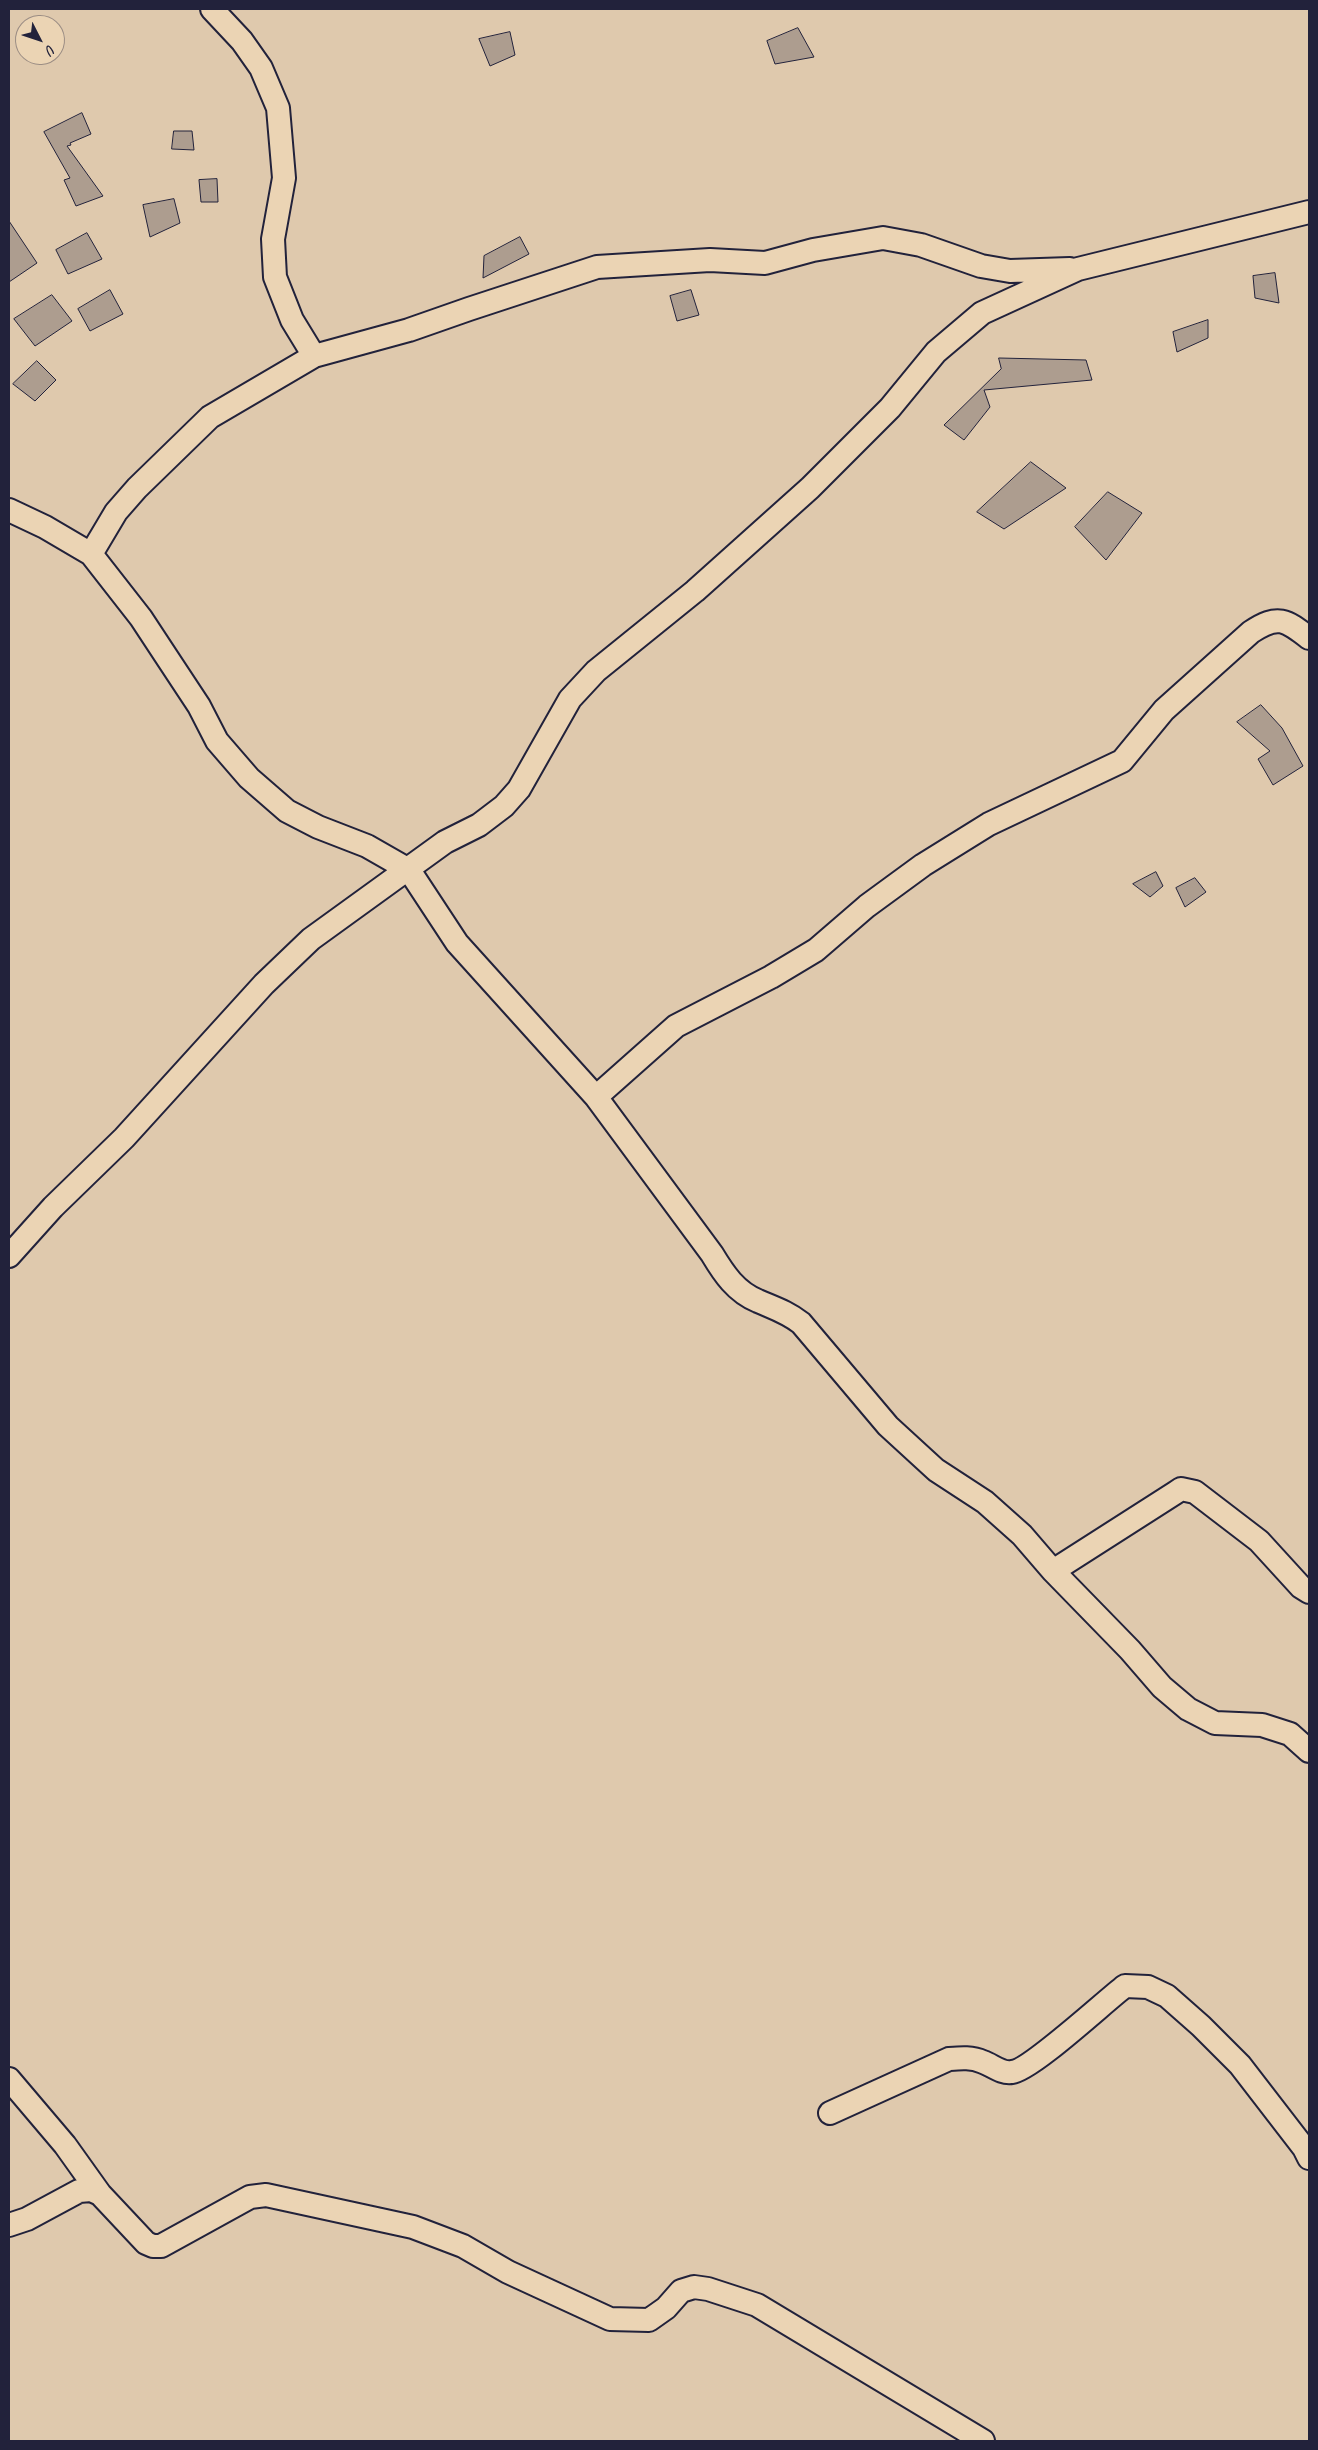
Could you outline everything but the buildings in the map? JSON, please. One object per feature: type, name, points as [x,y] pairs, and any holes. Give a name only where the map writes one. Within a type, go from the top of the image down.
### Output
[{"type":"street","points":[[212,9],[242,41],[261,68],[278,108],[284,178],[273,239],[275,277],[292,320],[314,356]]},
{"type":"street","points":[[9,1256],[53,1207],[124,1138],[264,984],[311,939],[357,904],[409,870],[445,842],[480,825],[504,806],[519,789],[556,719],[570,699],[596,671],[695,591],[810,488],[890,408],[936,352],[982,313],[1078,269],[1309,212]]},
{"type":"street","points":[[91,554],[116,512],[136,488],[210,418],[314,356],[409,330],[469,308],[597,267],[710,260],[764,263],[813,250],[883,238],[921,245],[982,266],[1010,271],[1078,269]]},
{"type":"street","points":[[9,510],[45,527],[91,554],[156,641],[199,706],[217,741],[249,778],[287,811],[318,827],[367,846],[409,870],[457,943],[596,1097],[712,1254],[724,1275],[737,1288],[757,1301],[788,1313],[801,1322],[888,1426],[936,1470],[985,1502],[1022,1535],[1052,1571],[1130,1650],[1162,1687],[1188,1709],[1215,1722],[1262,1726],[1290,1734],[1309,1751]]},
{"type":"street","points":[[596,1097],[676,1026],[762,982],[816,950],[867,906],[923,865],[989,824],[1122,761],[1164,710],[1250,632],[1264,623],[1278,621],[1289,623],[1309,638]]},
{"type":"street","points":[[1052,1571],[1175,1493],[1188,1489],[1195,1492],[1259,1541],[1309,1592]]},
{"type":"street","points":[[830,2114],[949,2059],[964,2057],[982,2061],[1005,2072],[1016,2071],[1038,2057],[1125,1986],[1148,1987],[1167,1996],[1240,2065],[1304,2148],[1309,2158]]},
{"type":"street","points":[[9,2079],[65,2146],[121,2219],[146,2243],[153,2246],[161,2246],[250,2197],[258,2195],[414,2227],[463,2246],[508,2272],[610,2319],[649,2320],[666,2308],[681,2291],[694,2287],[708,2289],[758,2305],[983,2441]]},
{"type":"street","points":[[9,2224],[27,2219],[79,2191],[91,2190],[100,2194]]}]
